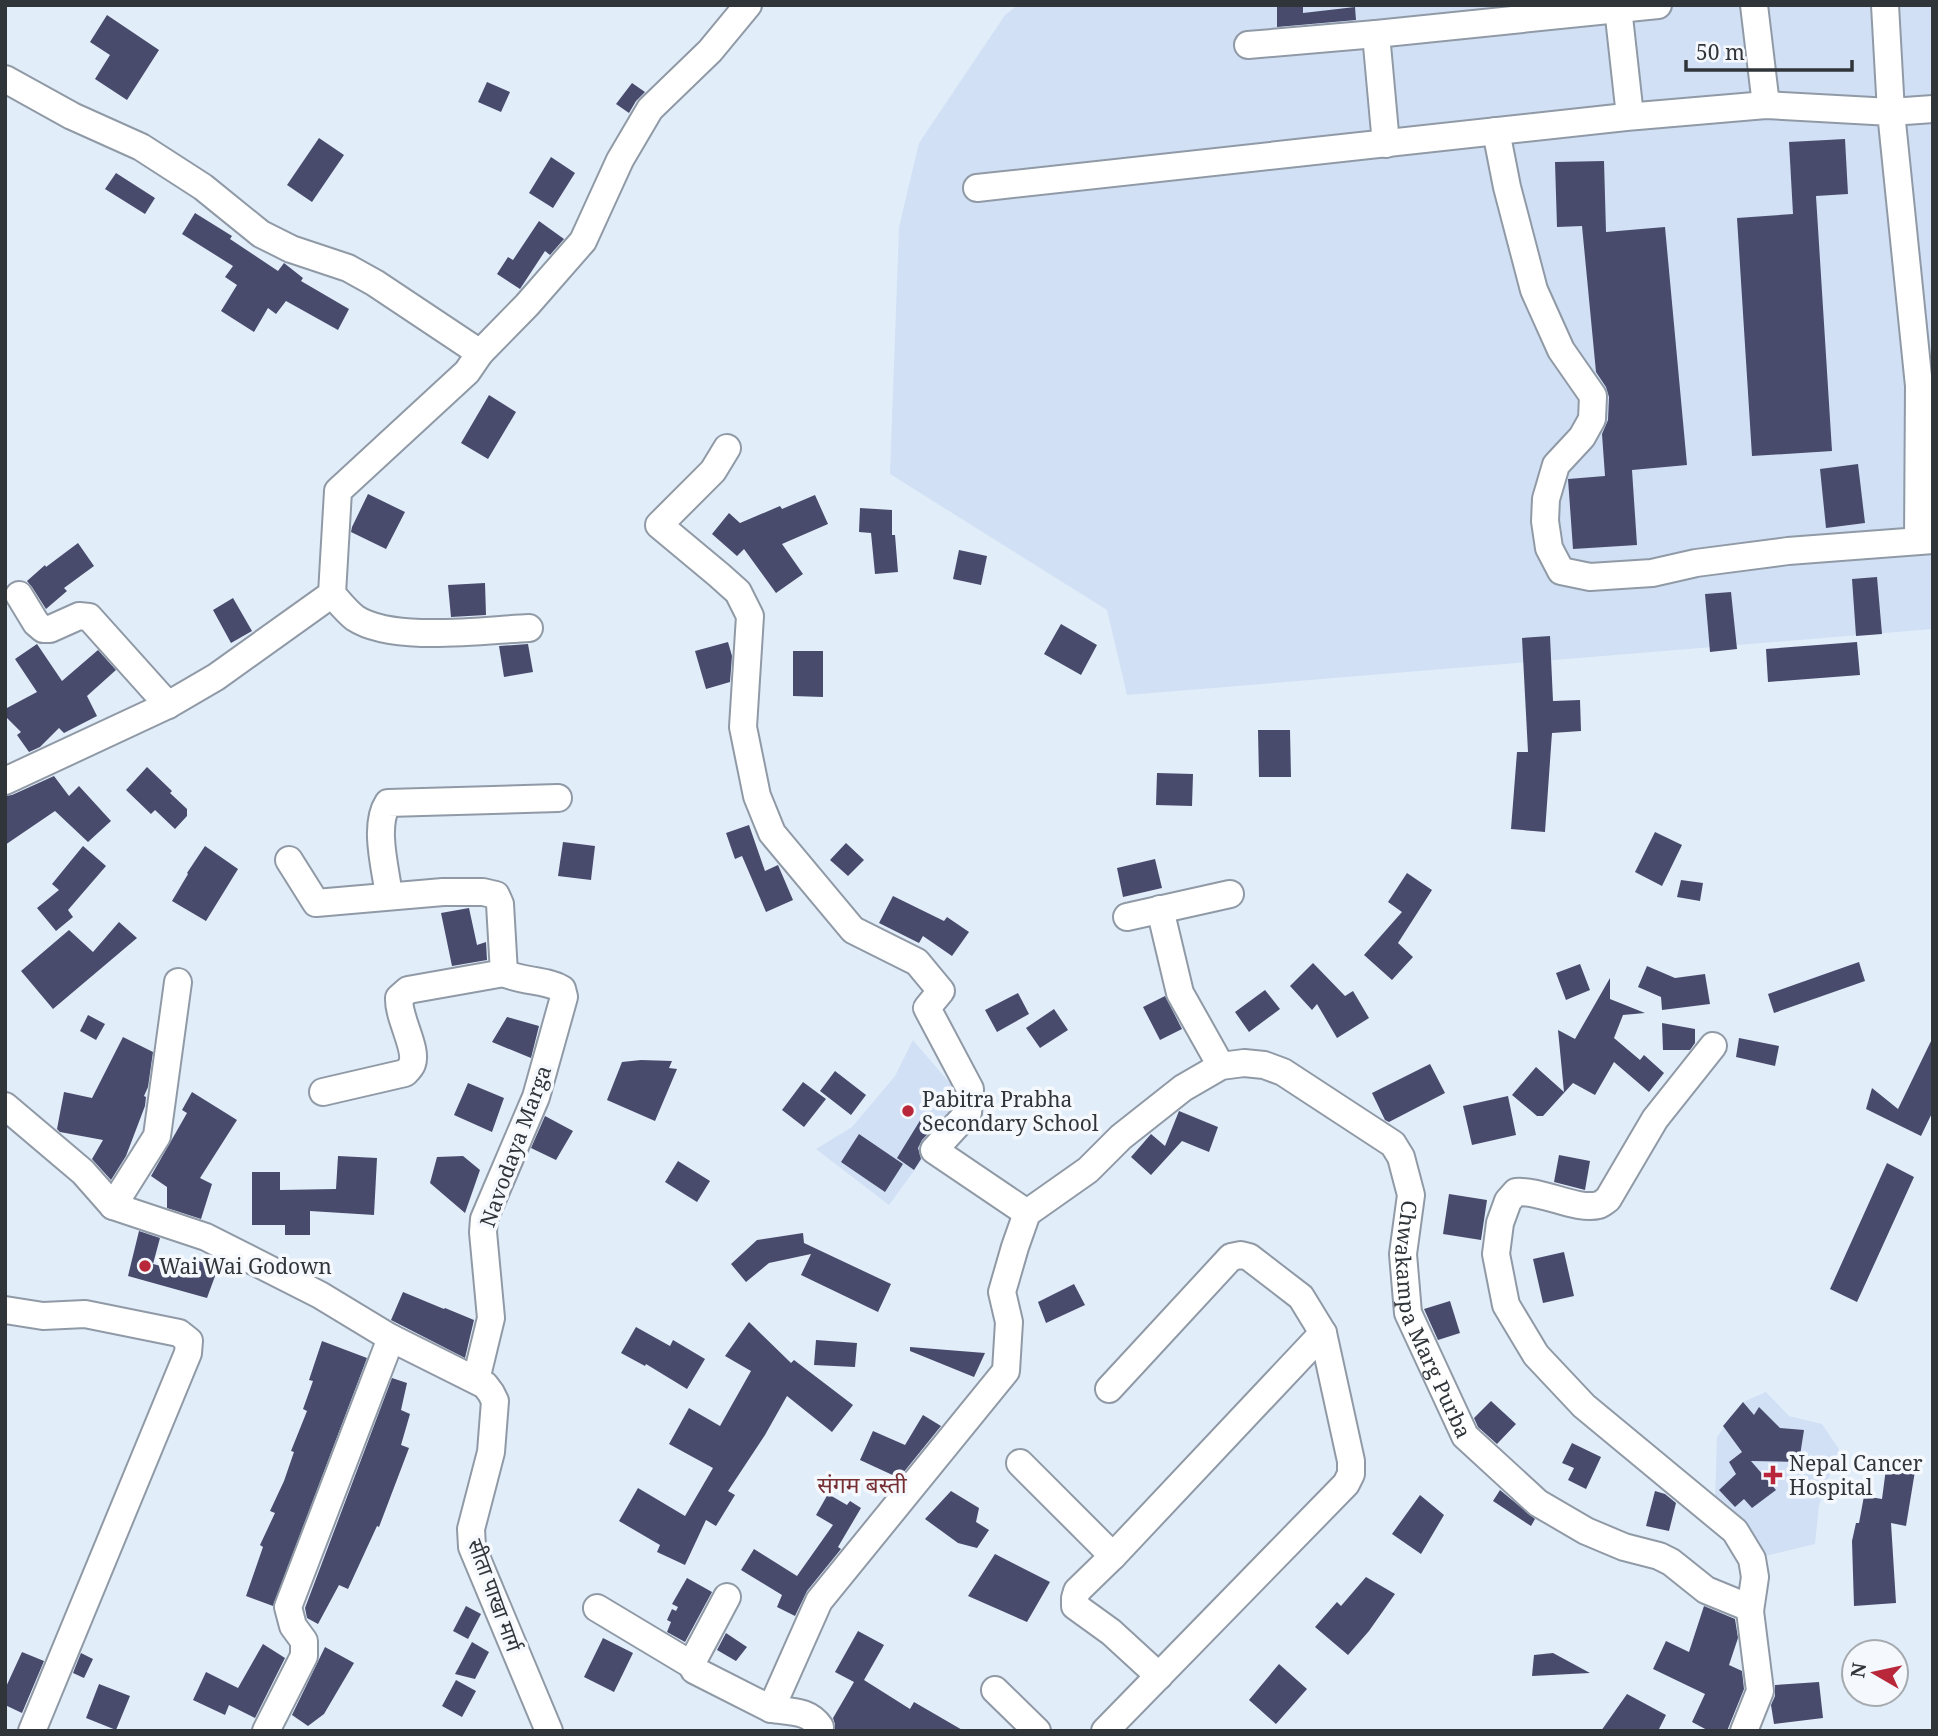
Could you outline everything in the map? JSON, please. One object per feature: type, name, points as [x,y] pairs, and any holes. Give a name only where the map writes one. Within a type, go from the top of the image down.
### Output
[{"type":"street","points":[[529,628],[421,633],[383,630],[355,618],[332,594],[338,491],[467,372],[480,353],[527,305],[583,241],[620,160],[650,109],[710,51],[748,5]]},
{"type":"street","points":[[1248,45],[1658,5]]},
{"type":"street","points":[[1754,5],[1766,105]]},
{"type":"street","points":[[1496,131],[1507,187],[1534,290],[1561,350],[1593,396],[1592,419],[1582,437],[1556,465],[1546,499],[1545,522],[1549,548],[1561,570],[1590,577],[1652,573],[1696,563],[1788,551],[1925,540],[1919,386],[1891,113],[1885,5]]},
{"type":"street","points":[[1618,8],[1630,116]]},
{"type":"street","points":[[1376,34],[1386,144]]},
{"type":"street","points":[[5,79],[72,116],[141,147],[203,187],[261,234],[291,249],[348,268],[480,353]]},
{"type":"street","points":[[977,188],[1630,116],[1766,105],[1891,113],[1933,109]]},
{"type":"street","points":[[727,448],[713,471],[659,525],[738,592],[750,616],[743,727],[757,796],[772,833],[853,930],[917,962],[941,990],[926,1008],[970,1089],[968,1113],[934,1150],[1027,1213],[1002,1292],[1009,1322],[1006,1371],[819,1601],[771,1709]]},
{"type":"street","points":[[19,594],[36,623],[43,629],[50,629],[79,616],[89,617],[167,705]]},
{"type":"street","points":[[5,781],[167,705],[216,677],[332,594]]},
{"type":"street","points":[[389,897],[380,827],[383,810],[388,803],[558,798]]},
{"type":"street","points":[[289,860],[316,902],[443,892],[483,892],[496,895],[500,904],[505,973],[408,990],[399,998],[399,1009],[413,1054],[412,1066],[405,1073],[323,1092]]},
{"type":"street","points":[[1127,917],[1230,894]]},
{"type":"street","points":[[1160,909],[1180,993],[1221,1066]]},
{"type":"street","name":"Navodaya Marga","points":[[476,1380],[491,1318],[482,1232],[484,1219],[536,1097],[564,997],[562,989],[554,984],[513,977],[505,973]]},
{"type":"street","points":[[113,1206],[157,1136],[178,982]]},
{"type":"street","points":[[1713,1046],[1655,1119],[1608,1199],[1600,1205],[1582,1205],[1527,1191],[1516,1192],[1508,1201],[1500,1223],[1496,1254],[1506,1305],[1536,1355],[1584,1406],[1735,1531],[1752,1559],[1755,1577],[1750,1611],[1760,1691],[1744,1731]]},
{"type":"street","name":"Chwakampa Marg Purba","points":[[1027,1213],[1088,1170],[1121,1137],[1183,1088],[1221,1066],[1244,1063],[1264,1065],[1283,1072],[1392,1144],[1401,1157],[1411,1195],[1404,1254],[1408,1313],[1465,1436],[1538,1503],[1586,1531],[1623,1547],[1659,1556],[1671,1562],[1706,1590],[1745,1606],[1750,1611]]},
{"type":"street","points":[[5,1106],[83,1172],[113,1206],[206,1237],[276,1271],[391,1338],[476,1380]]},
{"type":"street","points":[[1105,1731],[1346,1484],[1351,1474],[1351,1461],[1323,1333],[1301,1297],[1249,1256],[1231,1257],[1109,1389]]},
{"type":"street","points":[[5,1310],[43,1316],[85,1314],[179,1333],[189,1341],[188,1353],[32,1731]]},
{"type":"street","points":[[1158,1676],[1111,1632],[1076,1606],[1077,1591],[1323,1333]]},
{"type":"street","points":[[266,1731],[304,1656],[304,1641],[293,1626],[288,1607],[391,1338]]},
{"type":"street","name":"सीता पाखा मार्ग","points":[[476,1380],[485,1385],[495,1401],[491,1452],[471,1529],[472,1547],[549,1731]]},
{"type":"street","points":[[1020,1463],[1113,1556]]},
{"type":"street","points":[[692,1665],[727,1597]]},
{"type":"street","points":[[597,1608],[692,1665],[698,1673],[771,1709],[808,1714],[820,1727],[819,1731]]},
{"type":"street","points":[[995,1690],[1037,1731]]},
{"type":"shaded area","points":[[1018,5],[1933,5],[1933,629],[1127,695],[1107,610],[890,474],[899,227],[919,143],[1005,15]]},
{"type":"shaded area","name":"Pabitra Prabha Secondary School","points":[[913,1040],[960,1095],[935,1142],[889,1205],[816,1149],[852,1127],[895,1076]]},
{"type":"shaded area","name":"Nepal Cancer Hospital","points":[[1766,1392],[1789,1416],[1822,1424],[1839,1449],[1819,1505],[1815,1544],[1765,1556],[1715,1501],[1717,1437],[1743,1402]]},
{"type":"building","points":[[1277,5],[1303,5],[1303,13],[1355,7],[1356,20],[1277,27]]},
{"type":"building","points":[[107,15],[159,50],[127,100],[95,79],[110,55],[90,42]]},
{"type":"building","points":[[487,82],[510,92],[501,112],[478,102]]},
{"type":"building","points":[[632,83],[645,92],[629,113],[616,104]]},
{"type":"building","points":[[319,138],[344,155],[312,202],[287,185]]},
{"type":"building","points":[[1845,139],[1848,194],[1816,196],[1832,451],[1752,456],[1737,218],[1793,214],[1789,142]]},
{"type":"building","points":[[551,157],[575,173],[553,208],[529,193]]},
{"type":"building","points":[[1604,161],[1606,232],[1665,227],[1687,465],[1632,470],[1637,545],[1573,549],[1568,479],[1605,476],[1602,434],[1608,420],[1609,397],[1596,372],[1582,226],[1557,227],[1555,162]]},
{"type":"building","points":[[116,173],[155,198],[145,214],[105,189]]},
{"type":"building","points":[[195,213],[232,236],[230,239],[278,271],[284,263],[303,278],[301,281],[349,309],[338,330],[286,301],[276,314],[268,308],[254,332],[221,311],[237,285],[225,277],[233,266],[182,234]]},
{"type":"building","points":[[539,221],[564,239],[550,255],[545,251],[520,289],[497,274],[508,257],[513,260]]},
{"type":"building","points":[[489,395],[516,412],[488,459],[461,443]]},
{"type":"building","points":[[1858,464],[1865,523],[1826,528],[1820,469]]},
{"type":"building","points":[[368,494],[405,512],[386,549],[351,532]]},
{"type":"building","points":[[815,495],[828,524],[782,544],[803,574],[776,593],[744,549],[737,556],[712,534],[729,513],[740,523]]},
{"type":"building","points":[[860,508],[892,510],[892,535],[895,535],[898,572],[875,574],[871,533],[859,532]]},
{"type":"building","points":[[78,543],[94,566],[64,588],[67,591],[46,609],[27,581]]},
{"type":"building","points":[[959,550],[987,556],[981,585],[953,579]]},
{"type":"building","points":[[1877,577],[1882,634],[1856,636],[1852,579]]},
{"type":"building","points":[[485,583],[486,615],[451,617],[448,585]]},
{"type":"building","points":[[1731,592],[1737,649],[1710,652],[1705,594]]},
{"type":"building","points":[[233,598],[252,631],[231,643],[213,610]]},
{"type":"building","points":[[1061,624],[1097,645],[1081,675],[1044,654]]},
{"type":"building","points":[[1550,636],[1553,701],[1580,700],[1581,731],[1552,733],[1545,832],[1511,829],[1517,752],[1528,752],[1522,638]]},
{"type":"building","points":[[728,642],[732,656],[730,682],[706,689],[695,651]]},
{"type":"building","points":[[1857,642],[1860,675],[1768,682],[1766,649]]},
{"type":"building","points":[[37,644],[62,681],[98,650],[116,670],[87,696],[97,716],[64,733],[59,728],[40,747],[29,752],[17,735],[21,732],[5,716],[5,709],[37,692],[15,659]]},
{"type":"building","points":[[528,644],[533,672],[504,677],[499,646]]},
{"type":"building","points":[[793,651],[823,651],[823,697],[793,696]]},
{"type":"building","points":[[1258,730],[1290,730],[1291,777],[1259,777]]},
{"type":"building","points":[[147,767],[187,809],[187,816],[175,829],[155,810],[151,814],[126,790]]},
{"type":"building","points":[[1157,773],[1193,774],[1192,806],[1156,805]]},
{"type":"building","points":[[54,776],[69,796],[79,786],[111,821],[88,842],[55,811],[5,845],[5,796]]},
{"type":"building","points":[[749,825],[765,871],[778,865],[793,900],[766,912],[742,856],[735,859],[726,833]]},
{"type":"building","points":[[1655,832],[1682,845],[1662,886],[1635,872]]},
{"type":"building","points":[[563,842],[595,846],[591,880],[558,876]]},
{"type":"building","points":[[846,843],[864,860],[848,876],[830,860]]},
{"type":"building","points":[[83,846],[106,866],[68,910],[73,917],[56,931],[37,908],[59,890],[52,884]]},
{"type":"building","points":[[205,846],[238,869],[206,921],[172,901]]},
{"type":"building","points":[[1155,859],[1162,888],[1123,897],[1117,868]]},
{"type":"building","points":[[1407,873],[1432,890],[1398,943],[1413,957],[1392,980],[1364,955],[1402,912],[1388,902]]},
{"type":"building","points":[[1681,880],[1703,883],[1700,901],[1677,897]]},
{"type":"building","points":[[893,896],[944,921],[947,917],[969,932],[952,956],[923,936],[919,943],[879,923]]},
{"type":"building","points":[[469,908],[477,945],[486,942],[487,960],[452,966],[441,913]]},
{"type":"building","points":[[119,922],[137,938],[53,1009],[21,971],[69,930],[93,952]]},
{"type":"building","points":[[1859,962],[1865,981],[1774,1013],[1768,994]]},
{"type":"building","points":[[1313,963],[1345,996],[1353,991],[1369,1018],[1337,1038],[1317,1004],[1312,1010],[1290,986]]},
{"type":"building","points":[[1580,964],[1590,990],[1566,1000],[1556,973]]},
{"type":"building","points":[[1647,966],[1675,978],[1705,974],[1710,1004],[1662,1010],[1661,997],[1638,987]]},
{"type":"building","points":[[1610,978],[1610,999],[1645,1013],[1623,1015],[1614,1038],[1640,1060],[1644,1055],[1664,1073],[1649,1092],[1614,1062],[1595,1095],[1573,1083],[1543,1116],[1537,1116],[1512,1095],[1536,1067],[1564,1092],[1558,1030],[1575,1039]]},
{"type":"building","points":[[1265,990],[1280,1009],[1249,1032],[1235,1012]]},
{"type":"building","points":[[1018,993],[1029,1014],[997,1032],[985,1010]]},
{"type":"building","points":[[1165,996],[1182,1029],[1160,1040],[1143,1007]]},
{"type":"building","points":[[1054,1009],[1068,1030],[1040,1048],[1026,1028]]},
{"type":"building","points":[[88,1015],[105,1024],[96,1040],[80,1031]]},
{"type":"building","points":[[507,1017],[539,1026],[531,1058],[492,1042]]},
{"type":"building","points":[[1662,1023],[1695,1029],[1695,1043],[1690,1050],[1663,1050]]},
{"type":"building","points":[[123,1037],[153,1052],[148,1087],[144,1096],[145,1106],[126,1156],[111,1180],[92,1159],[103,1140],[60,1132],[57,1129],[64,1092],[92,1098]]},
{"type":"building","points":[[1933,1037],[1933,1111],[1921,1136],[1866,1109],[1872,1088],[1898,1109]]},
{"type":"building","points":[[1739,1038],[1779,1046],[1775,1066],[1736,1057]]},
{"type":"building","points":[[672,1061],[669,1068],[677,1069],[655,1121],[607,1100],[622,1062]]},
{"type":"building","points":[[1430,1064],[1445,1093],[1389,1122],[1385,1120],[1372,1093]]},
{"type":"building","points":[[835,1071],[866,1095],[851,1115],[820,1091]]},
{"type":"building","points":[[803,1082],[826,1099],[804,1127],[782,1110]]},
{"type":"building","points":[[468,1083],[504,1098],[492,1132],[454,1115]]},
{"type":"building","points":[[192,1092],[237,1120],[200,1178],[212,1184],[201,1219],[167,1208],[167,1187],[151,1176],[187,1113],[182,1110]]},
{"type":"building","points":[[1508,1096],[1516,1135],[1472,1145],[1463,1106]]},
{"type":"building","points":[[1179,1111],[1218,1127],[1209,1152],[1182,1141],[1151,1175],[1131,1157],[1151,1134],[1165,1146]]},
{"type":"building","points":[[924,1114],[938,1123],[922,1140],[918,1148],[921,1159],[914,1170],[897,1158]]},
{"type":"building","points":[[545,1116],[573,1131],[556,1160],[531,1148]]},
{"type":"building","points":[[859,1134],[903,1164],[885,1192],[841,1162]]},
{"type":"building","points":[[1559,1155],[1590,1161],[1585,1190],[1554,1182]]},
{"type":"building","points":[[338,1156],[377,1158],[374,1215],[310,1211],[310,1235],[285,1235],[285,1225],[252,1225],[252,1172],[280,1172],[280,1190],[336,1189]]},
{"type":"building","points":[[463,1156],[480,1170],[465,1213],[430,1183],[437,1157]]},
{"type":"building","points":[[678,1161],[710,1181],[697,1202],[665,1182]]},
{"type":"building","points":[[1887,1163],[1914,1177],[1857,1302],[1830,1289]]},
{"type":"building","points":[[1449,1194],[1487,1200],[1481,1240],[1443,1234]]},
{"type":"building","name":"Wai Wai Godown","points":[[139,1231],[160,1238],[153,1264],[193,1274],[199,1261],[218,1268],[207,1298],[128,1276]]},
{"type":"building","points":[[803,1233],[804,1243],[891,1284],[878,1312],[801,1275],[811,1254],[769,1263],[746,1282],[731,1264],[757,1240]]},
{"type":"building","points":[[1564,1252],[1574,1296],[1543,1303],[1533,1259]]},
{"type":"building","points":[[1074,1284],[1085,1305],[1046,1323],[1038,1302]]},
{"type":"building","points":[[403,1292],[474,1320],[465,1358],[391,1320]]},
{"type":"building","points":[[1450,1301],[1460,1333],[1438,1340],[1424,1309]]},
{"type":"building","points":[[749,1322],[791,1363],[794,1360],[853,1405],[832,1432],[787,1396],[728,1491],[735,1495],[716,1526],[706,1520],[685,1565],[657,1552],[660,1545],[619,1521],[638,1488],[685,1516],[713,1468],[669,1444],[689,1408],[720,1426],[751,1371],[725,1356]]},
{"type":"building","points":[[636,1327],[670,1346],[673,1340],[705,1359],[687,1389],[646,1364],[645,1366],[621,1353]]},
{"type":"building","points":[[816,1340],[857,1343],[855,1367],[814,1365]]},
{"type":"building","points":[[322,1341],[367,1358],[273,1606],[246,1596],[263,1547],[260,1545],[275,1513],[270,1511],[284,1481],[294,1452],[291,1451],[307,1411],[303,1409],[313,1381],[309,1380]]},
{"type":"building","points":[[910,1347],[985,1353],[974,1377],[910,1351]]},
{"type":"building","points":[[392,1378],[407,1383],[401,1410],[410,1414],[401,1445],[409,1448],[379,1527],[377,1526],[348,1589],[339,1585],[318,1624],[307,1618],[305,1608]]},
{"type":"building","points":[[1491,1401],[1516,1424],[1497,1444],[1478,1427],[1474,1418]]},
{"type":"building","points":[[1743,1402],[1754,1415],[1759,1407],[1780,1428],[1804,1430],[1799,1462],[1751,1461],[1776,1490],[1752,1508],[1744,1499],[1735,1507],[1719,1490],[1736,1474],[1729,1462],[1742,1452],[1723,1426]]},
{"type":"building","points":[[923,1415],[941,1426],[899,1478],[860,1460],[873,1431],[905,1445]]},
{"type":"building","points":[[1572,1443],[1601,1457],[1586,1489],[1568,1480],[1574,1468],[1562,1463]]},
{"type":"building","points":[[1887,1461],[1916,1465],[1906,1526],[1891,1523],[1896,1603],[1854,1606],[1852,1541],[1856,1523],[1859,1523],[1864,1496],[1882,1499]]},
{"type":"building","points":[[1500,1490],[1535,1519],[1531,1526],[1493,1501]]},
{"type":"building","points":[[951,1491],[979,1508],[976,1522],[989,1530],[977,1548],[958,1543],[925,1519]]},
{"type":"building","points":[[1655,1491],[1665,1494],[1676,1503],[1669,1531],[1646,1526]]},
{"type":"building","points":[[828,1494],[847,1505],[850,1501],[861,1508],[838,1547],[841,1549],[807,1591],[795,1616],[777,1607],[782,1595],[741,1570],[754,1549],[797,1576],[833,1525],[816,1515]]},
{"type":"building","points":[[1420,1495],[1444,1515],[1421,1554],[1392,1534]]},
{"type":"building","points":[[995,1554],[1050,1582],[1027,1622],[968,1596]]},
{"type":"building","points":[[1366,1577],[1395,1594],[1348,1655],[1315,1627],[1337,1602],[1341,1606]]},
{"type":"building","points":[[687,1578],[712,1592],[685,1642],[667,1632],[671,1622],[667,1620],[672,1609],[676,1611],[678,1607],[672,1604]]},
{"type":"building","points":[[466,1606],[481,1614],[468,1639],[453,1631]]},
{"type":"building","points":[[1704,1606],[1735,1619],[1738,1638],[1729,1665],[1742,1671],[1744,1689],[1727,1731],[1709,1731],[1692,1722],[1705,1694],[1653,1669],[1666,1641],[1689,1652]]},
{"type":"building","points":[[858,1631],[884,1645],[864,1680],[910,1709],[914,1702],[964,1731],[835,1731],[833,1718],[854,1682],[835,1672]]},
{"type":"building","points":[[726,1633],[747,1647],[736,1661],[717,1650]]},
{"type":"building","points":[[603,1638],[633,1653],[614,1692],[584,1677]]},
{"type":"building","points":[[472,1642],[489,1652],[475,1679],[455,1674]]},
{"type":"building","points":[[263,1644],[285,1658],[255,1718],[229,1705],[225,1715],[193,1700],[206,1672],[238,1688]]},
{"type":"building","points":[[325,1647],[354,1663],[324,1714],[308,1726],[292,1715]]},
{"type":"building","points":[[22,1652],[44,1661],[22,1713],[5,1705],[5,1689]]},
{"type":"building","points":[[81,1653],[93,1659],[84,1678],[73,1673]]},
{"type":"building","points":[[1553,1653],[1590,1673],[1532,1676],[1534,1655]]},
{"type":"building","points":[[1279,1664],[1307,1689],[1276,1724],[1249,1700]]},
{"type":"building","points":[[456,1680],[476,1691],[462,1717],[442,1706]]},
{"type":"building","points":[[1819,1682],[1823,1718],[1774,1724],[1771,1705],[1775,1696],[1775,1685]]},
{"type":"building","points":[[99,1684],[130,1696],[116,1730],[86,1718]]},
{"type":"building","points":[[1627,1694],[1666,1715],[1658,1731],[1601,1731]]},
{"type":"place","name":"Pabitra Prabha Secondary School","points":[[908,1111]]},
{"type":"place","name":"Wai Wai Godown","points":[[145,1266]]},
{"type":"place","name":"Nepal Cancer Hospital","points":[[1773,1475]]},
{"type":"district","name":"संगम बस्ती","points":[[862,1484]]}]
